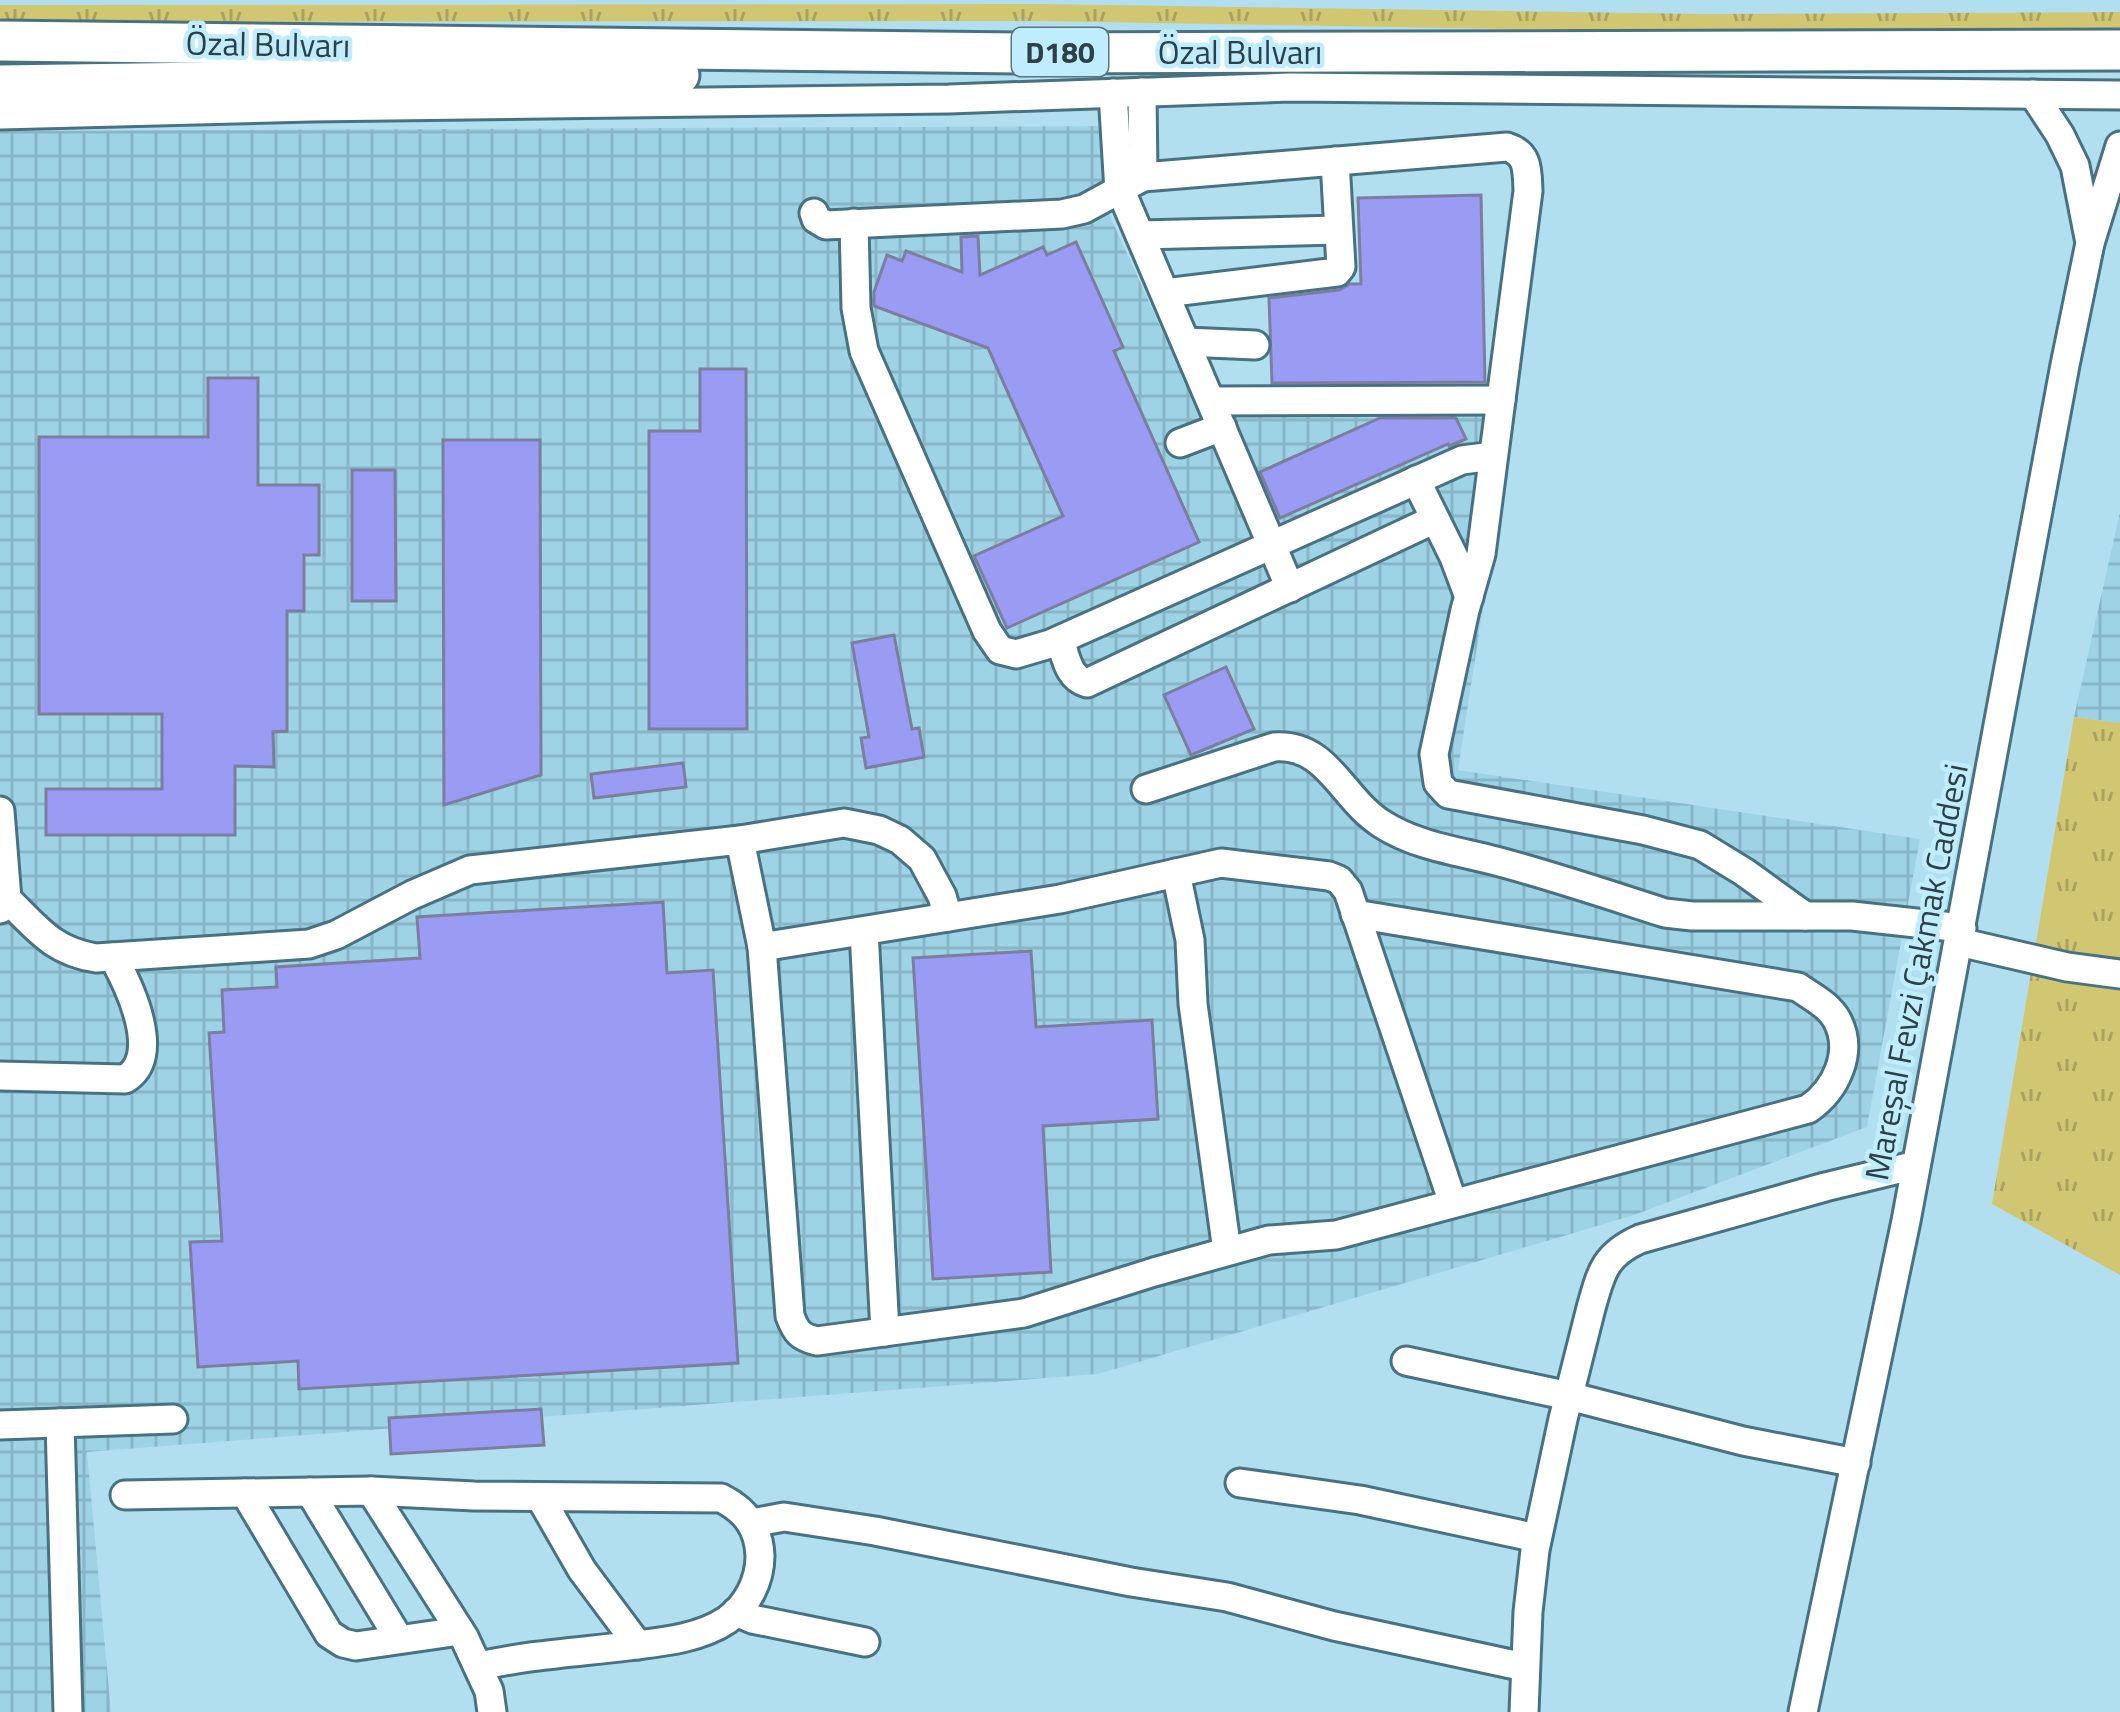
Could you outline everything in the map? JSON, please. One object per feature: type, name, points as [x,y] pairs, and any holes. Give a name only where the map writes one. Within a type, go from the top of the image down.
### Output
[{"type":"highway","name":"Özal Bulvarı","points":[[0,41],[1024,52],[2120,50]]},
{"type":"highway","name":"D180","points":[[0,85],[799,73],[975,66],[1024,52]]},
{"type":"street","points":[[0,115],[949,99],[1361,86],[2120,95]]},
{"type":"street","points":[[1128,186],[1142,92]]},
{"type":"street","points":[[1113,93],[1140,236],[1290,588]]},
{"type":"street","points":[[2033,94],[2074,166],[2090,243]]},
{"type":"street","name":"Mareşal Fevzi Çakmak Caddesi","points":[[1803,1712],[1916,1165],[2060,388],[2090,243],[2120,146]]},
{"type":"street","points":[[814,213],[826,225],[1062,214],[1128,186],[1335,161],[1508,147],[1517,151],[1527,165],[1528,191],[1481,554],[1433,754],[1438,783],[1448,794],[1700,845],[1804,916]]},
{"type":"street","points":[[1165,293],[1333,274],[1340,267],[1335,161]]},
{"type":"street","points":[[854,223],[856,308],[864,351],[987,631],[1000,650],[1029,652],[1060,640],[1462,460],[1493,456]]},
{"type":"street","points":[[1140,236],[1339,230]]},
{"type":"street","points":[[1186,342],[1255,345]]},
{"type":"street","points":[[1180,443],[1217,414],[1501,400]]},
{"type":"street","points":[[1416,480],[1469,597]]},
{"type":"street","points":[[1060,640],[1072,673],[1087,683],[1435,519]]},
{"type":"street","points":[[1146,789],[1274,747],[1290,746],[1313,755],[1366,812],[1412,840],[1665,913],[1852,916],[1960,935],[2067,967],[2120,974]]},
{"type":"street","points":[[0,811],[3,904],[57,947],[96,958],[309,944],[470,870],[740,840],[844,823],[879,830],[922,859],[948,917]]},
{"type":"street","points":[[740,840],[762,947],[790,1316],[796,1332],[817,1341],[1024,1313],[1269,1240],[1336,1234],[1808,1109],[1826,1095],[1844,1053],[1840,1029],[1827,1007],[1798,988],[1355,914]]},
{"type":"street","points":[[762,947],[1060,898],[1221,863],[1329,876],[1345,886],[1453,1203]]},
{"type":"street","points":[[1176,873],[1188,927],[1192,1004],[1227,1251]]},
{"type":"street","points":[[864,931],[885,1332]]},
{"type":"street","points":[[0,1076],[125,1079],[137,1072],[144,1054],[138,1013],[113,957]]},
{"type":"street","points":[[1524,1712],[1528,1612],[1538,1538],[1600,1275],[1615,1252],[1640,1239],[1780,1198],[1916,1165]]},
{"type":"street","points":[[1406,1361],[1856,1463]]},
{"type":"street","points":[[0,1425],[172,1419]]},
{"type":"street","points":[[60,1423],[68,1712]]},
{"type":"street","points":[[1240,1483],[1360,1500],[1538,1538]]},
{"type":"street","points":[[371,1491],[460,1631],[489,1690],[492,1712]]},
{"type":"street","points":[[124,1495],[371,1491],[721,1498],[738,1507],[752,1523],[760,1555],[758,1574],[736,1612],[720,1624],[670,1641],[479,1666]]},
{"type":"street","points":[[244,1492],[329,1634],[356,1646],[460,1631]]},
{"type":"street","points":[[310,1492],[399,1640]]},
{"type":"street","points":[[540,1497],[582,1570],[638,1645]]},
{"type":"street","points":[[752,1523],[784,1517],[814,1521],[1227,1597],[1334,1626],[1525,1667]]},
{"type":"street","points":[[736,1612],[865,1642]]},
{"type":"shaded area","points":[[1105,126],[1109,214],[1196,405],[1515,401],[1458,770],[1920,839],[1867,1127],[1634,1215],[1098,1374],[87,1452],[111,1712],[0,1712],[0,131]]},
{"type":"shaded area","points":[[2120,512],[2120,723],[2074,717]]},
{"type":"green space","points":[[1046,4],[1703,14],[2120,12],[2120,31],[1696,32],[1038,21],[0,22],[0,5]]},
{"type":"green space","points":[[2074,717],[2120,723],[2120,1275],[1992,1204]]},
{"type":"building","points":[[1481,195],[1485,382],[1272,383],[1269,298],[1361,284],[1358,198]]},
{"type":"building","points":[[978,236],[980,275],[1043,247],[1047,255],[1076,242],[1123,347],[1114,351],[1199,542],[1007,628],[974,556],[1063,516],[988,348],[874,306],[887,255],[902,261],[906,251],[962,272],[961,237]]},
{"type":"building","points":[[700,369],[746,369],[747,729],[649,729],[649,431],[700,431]]},
{"type":"building","points":[[208,378],[258,378],[258,485],[319,485],[319,555],[304,555],[304,611],[287,611],[287,731],[273,732],[274,767],[235,766],[235,835],[46,835],[46,789],[162,789],[162,714],[39,714],[39,437],[208,437]]},
{"type":"building","points":[[1380,418],[1456,418],[1466,439],[1280,518],[1260,472]]},
{"type":"building","points":[[443,440],[540,440],[541,775],[444,805]]},
{"type":"building","points":[[352,470],[395,470],[396,601],[352,601]]},
{"type":"building","points":[[894,635],[912,729],[919,728],[924,757],[866,768],[861,738],[869,737],[852,643]]},
{"type":"building","points":[[1226,667],[1254,729],[1191,755],[1164,695]]},
{"type":"building","points":[[683,763],[686,787],[594,798],[591,774]]},
{"type":"building","points":[[663,902],[667,973],[713,970],[738,1363],[299,1389],[298,1361],[198,1367],[190,1242],[222,1241],[209,1033],[224,1032],[222,990],[277,987],[276,967],[420,958],[417,917]]},
{"type":"building","points":[[1031,951],[1036,1027],[1152,1020],[1158,1119],[1043,1126],[1051,1272],[933,1279],[913,958]]},
{"type":"building","points":[[541,1409],[544,1445],[391,1454],[389,1418]]}]
